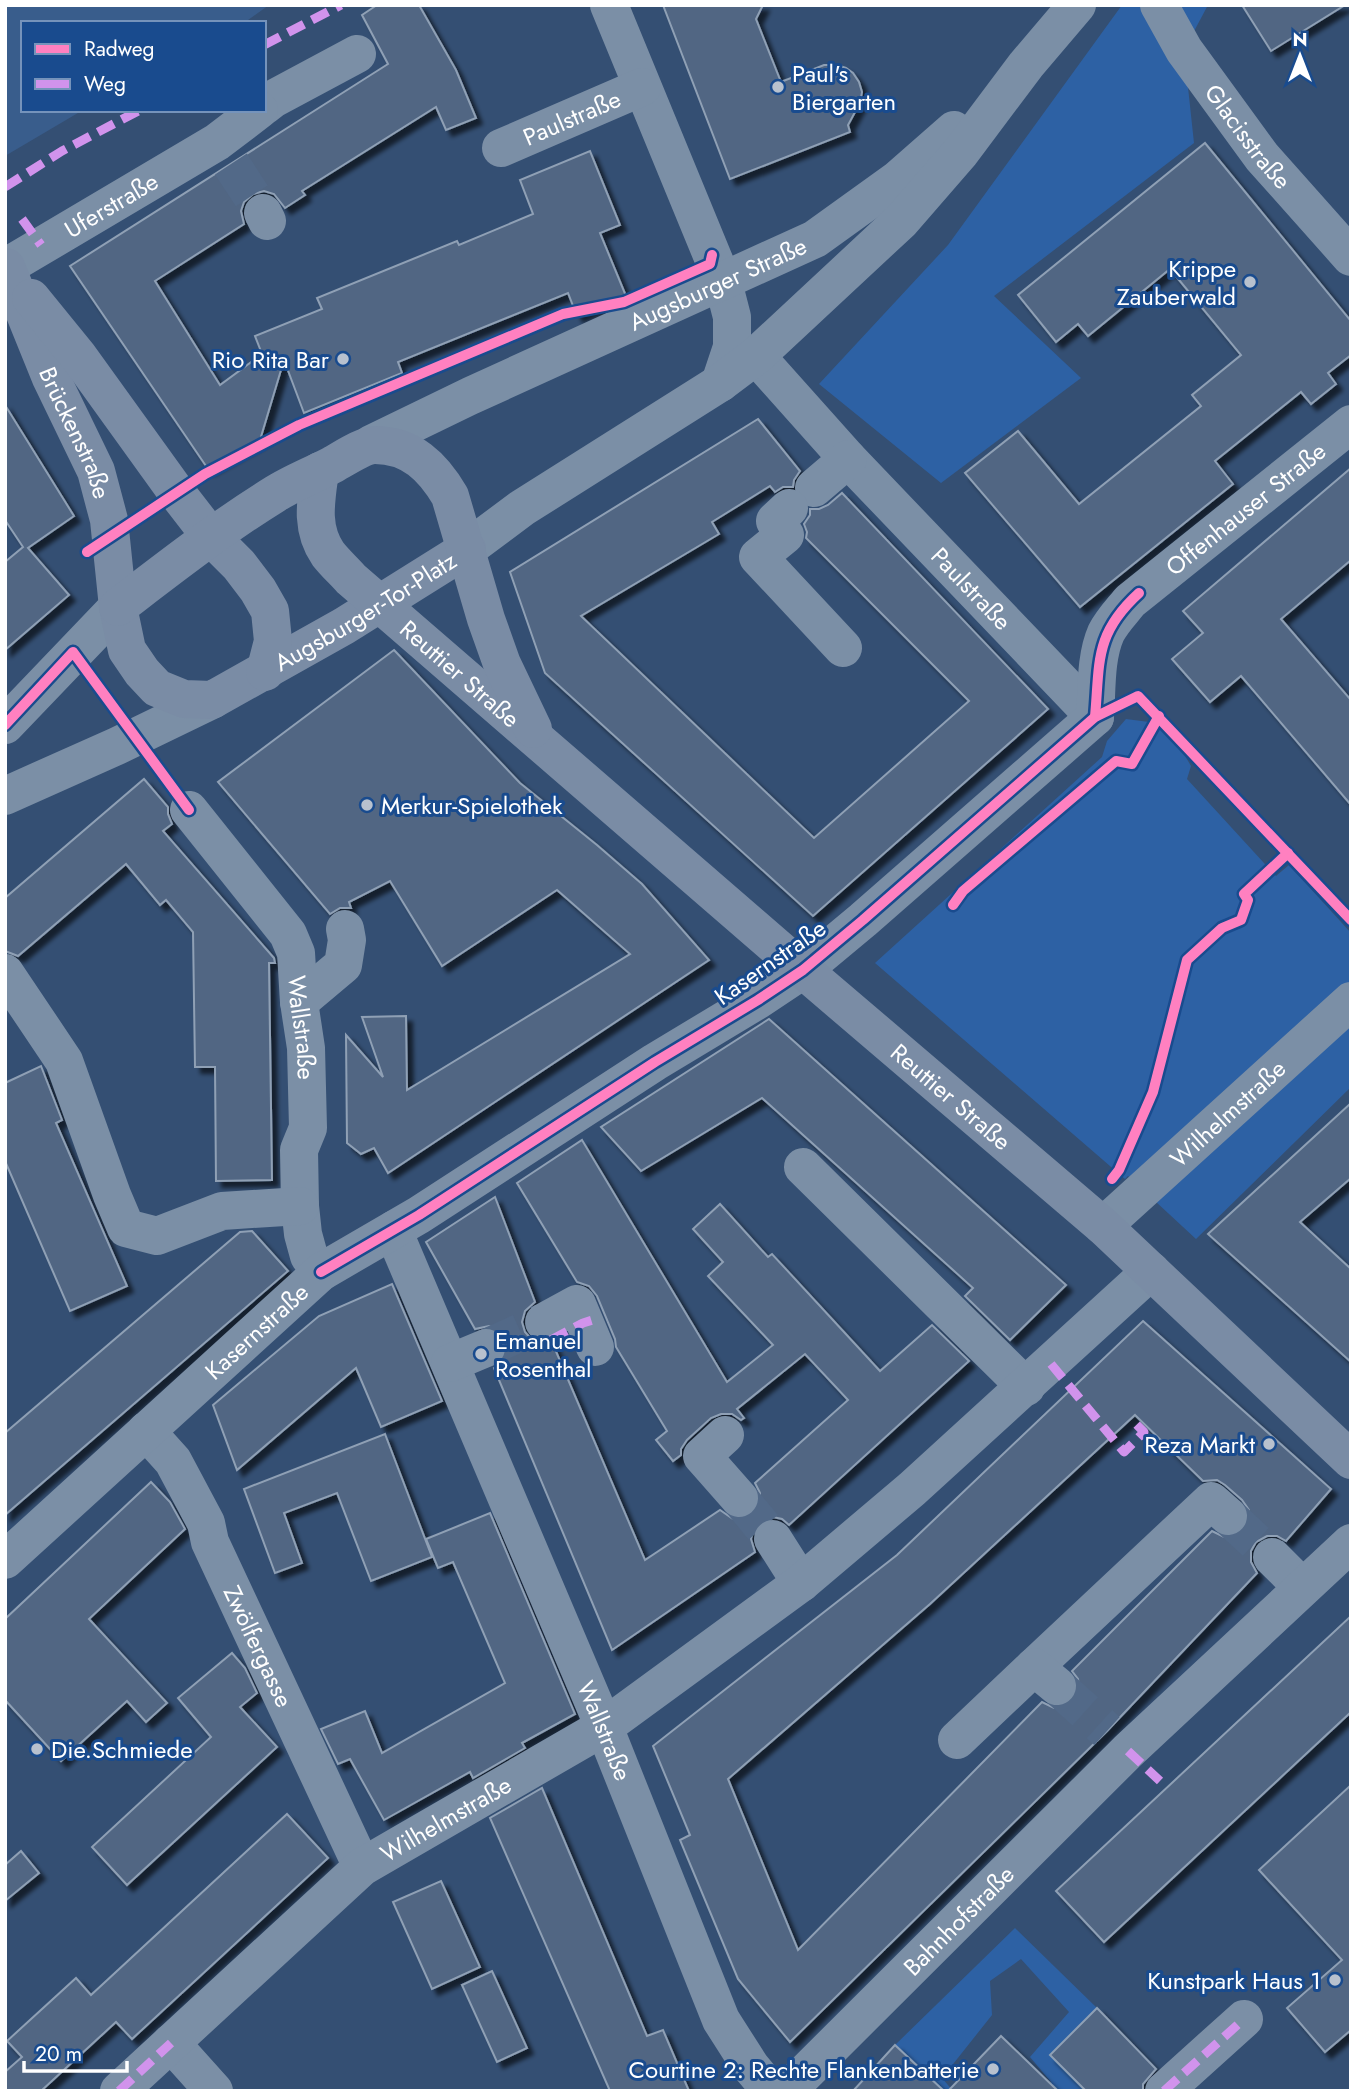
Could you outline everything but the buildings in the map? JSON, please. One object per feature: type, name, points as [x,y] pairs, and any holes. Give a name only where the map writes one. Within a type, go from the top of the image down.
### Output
[{"type":"main road","name":"Brückenstraße","points":[[5,267],[79,357],[211,537]]},
{"type":"main road","name":"Brückenstraße","points":[[5,267],[51,378],[96,471],[109,520],[118,607]]},
{"type":"main road","points":[[212,700],[184,699],[157,688],[127,650],[118,607],[211,537],[277,492],[372,444]]},
{"type":"main road","name":"Augsburger-Tor-Platz","points":[[212,700],[344,626],[467,549],[450,496],[440,478],[415,454],[397,447],[372,444]]},
{"type":"main road","points":[[320,471],[314,508],[318,531],[328,553],[351,579],[379,603]]},
{"type":"main road","points":[[211,537],[239,565],[270,611],[273,641],[265,672]]},
{"type":"main road","name":"Reuttier Straße","points":[[467,549],[486,619],[502,664],[540,743]]},
{"type":"main road","name":"Reuttier Straße","points":[[379,603],[1103,1226],[1351,1460]]},
{"type":"street","name":"Paulstraße","points":[[609,5],[723,282],[732,317],[732,347],[720,383]]},
{"type":"street","name":"Augsburger Straße","points":[[467,549],[522,508],[720,383],[756,356],[901,221],[960,153],[1026,65],[1077,5]]},
{"type":"street","name":"Glacisstraße","points":[[1159,5],[1184,50],[1262,157],[1351,257]]},
{"type":"street","points":[[266,104],[357,54]]},
{"type":"street","name":"Augsburger Straße","points":[[372,444],[470,396],[815,239],[897,180],[1026,65]]},
{"type":"street","name":"Paulstraße","points":[[501,148],[642,87]]},
{"type":"street","name":"Uferstraße","points":[[5,267],[224,153],[257,112]]},
{"type":"street","name":"Paulstraße","points":[[756,356],[848,459],[1095,718]]},
{"type":"street","name":"Offenhauser Straße","points":[[1095,718],[1101,651],[1106,634],[1114,621],[1139,593],[1351,425]]},
{"type":"street","points":[[843,648],[758,558],[785,535],[775,521],[848,459]]},
{"type":"street","points":[[5,725],[118,607]]},
{"type":"street","points":[[5,796],[212,700]]},
{"type":"street","name":"Kasernstraße","points":[[5,1560],[321,1272],[419,1215],[803,970],[1095,718]]},
{"type":"street","name":"Wallstraße","points":[[189,810],[288,933],[296,953],[299,1002],[306,1048],[308,1128],[299,1150],[300,1206],[309,1256],[321,1272]]},
{"type":"street","points":[[299,1002],[343,965],[347,940],[345,929]]},
{"type":"street","points":[[5,973],[64,1061],[126,1228],[157,1236],[222,1211],[300,1206]]},
{"type":"street","name":"Wilhelmstraße","points":[[1103,1226],[1351,1001]]},
{"type":"street","points":[[803,1167],[1026,1387]]},
{"type":"street","name":"Wallstraße","points":[[395,1229],[398,1242],[604,1727],[721,2020],[751,2067],[771,2091]]},
{"type":"street","name":"Wilhelmstraße","points":[[118,2091],[362,1867],[604,1727],[801,1583],[912,1489],[1151,1271]]},
{"type":"street","points":[[544,1322],[576,1304],[595,1346]]},
{"type":"street","points":[[450,1363],[486,1348]]},
{"type":"street","name":"Zwölfergasse","points":[[146,1431],[173,1461],[206,1523],[210,1542],[362,1867]]},
{"type":"street","points":[[707,1452],[739,1498]]},
{"type":"street","points":[[957,1740],[1046,1676],[1211,1501],[1228,1516]]},
{"type":"street","points":[[773,1539],[801,1583]]},
{"type":"street","name":"Bahnhofstraße","points":[[787,2091],[1118,1741],[1302,1587],[1351,1542]]},
{"type":"street","points":[[1272,1557],[1302,1587]]},
{"type":"street","points":[[1164,2091],[1244,2019]]},
{"type":"street","points":[[171,2043],[214,2091]]},
{"type":"shaded area","points":[[5,5],[269,5],[247,21],[21,21],[21,112],[80,112],[5,156]]},
{"type":"shaded area","points":[[1122,5],[1208,5],[1184,50],[1194,143],[994,296],[1081,378],[941,483],[819,384],[948,245]]},
{"type":"shaded area","points":[[1126,719],[1157,723],[1175,739],[1191,766],[1187,779],[1276,876],[1289,865],[1351,933],[1351,1087],[1196,1239],[1128,1176],[1125,1179],[875,963],[1102,757],[1107,741]]},
{"type":"shaded area","points":[[1015,1928],[1097,2008],[1086,2091],[1043,2091],[1051,2082],[1030,2057],[1069,2012],[1021,1959],[990,1981],[992,2015],[942,2078],[953,2091],[930,2091],[895,2045]]},
{"type":"tunnel","points":[[231,164],[263,213]]},
{"type":"tunnel","points":[[486,1348],[544,1322]]},
{"type":"tunnel","points":[[739,1498],[773,1539]]},
{"type":"tunnel","points":[[1228,1516],[1272,1557]]},
{"type":"tunnel","points":[[1057,1686],[1107,1731]]},
{"type":"marked path","points":[[266,44],[341,5]]},
{"type":"marked path","points":[[5,187],[62,151],[136,112]]},
{"type":"marked path","points":[[22,219],[41,245]]},
{"type":"marked path","points":[[551,1340],[583,1323],[599,1318]]},
{"type":"marked path","points":[[1051,1364],[1124,1452],[1144,1432],[1131,1419]]},
{"type":"marked path","points":[[1128,1751],[1160,1781]]},
{"type":"marked path","points":[[1164,2091],[1244,2019]]},
{"type":"marked path","points":[[119,2091],[171,2043]]},
{"type":"cycle path","points":[[87,552],[205,474],[299,425],[563,314],[624,302],[710,264],[712,255]]},
{"type":"cycle path","points":[[1095,717],[1102,650],[1114,622],[1139,593]]},
{"type":"cycle path","points":[[5,725],[73,652],[189,810]]},
{"type":"cycle path","points":[[321,1272],[419,1215],[803,970],[1095,717],[1138,696],[1351,920]]},
{"type":"cycle path","points":[[953,905],[963,891],[1116,761],[1132,764],[1159,716]]},
{"type":"cycle path","points":[[1112,1179],[1119,1170],[1153,1092],[1187,960],[1222,928],[1241,920],[1248,900],[1244,894],[1288,853]]},
{"type":"place","name":"Paul's Biergarten","points":[[778,87]]},
{"type":"place","name":"Krippe Zauberwald","points":[[1250,282]]},
{"type":"place","name":"Rio Rita Bar","points":[[343,359]]},
{"type":"place","name":"Merkur-Spielothek","points":[[367,805]]},
{"type":"place","name":"Emanuel Rosenthal","points":[[481,1354]]},
{"type":"place","name":"Reza Markt","points":[[1269,1444]]},
{"type":"place","name":"Die.Schmiede","points":[[37,1749]]},
{"type":"place","name":"Kunstpark Haus 1","points":[[1335,1980]]},
{"type":"place","name":"Courtine 2: Rechte Flankenbatterie","points":[[993,2069]]}]
